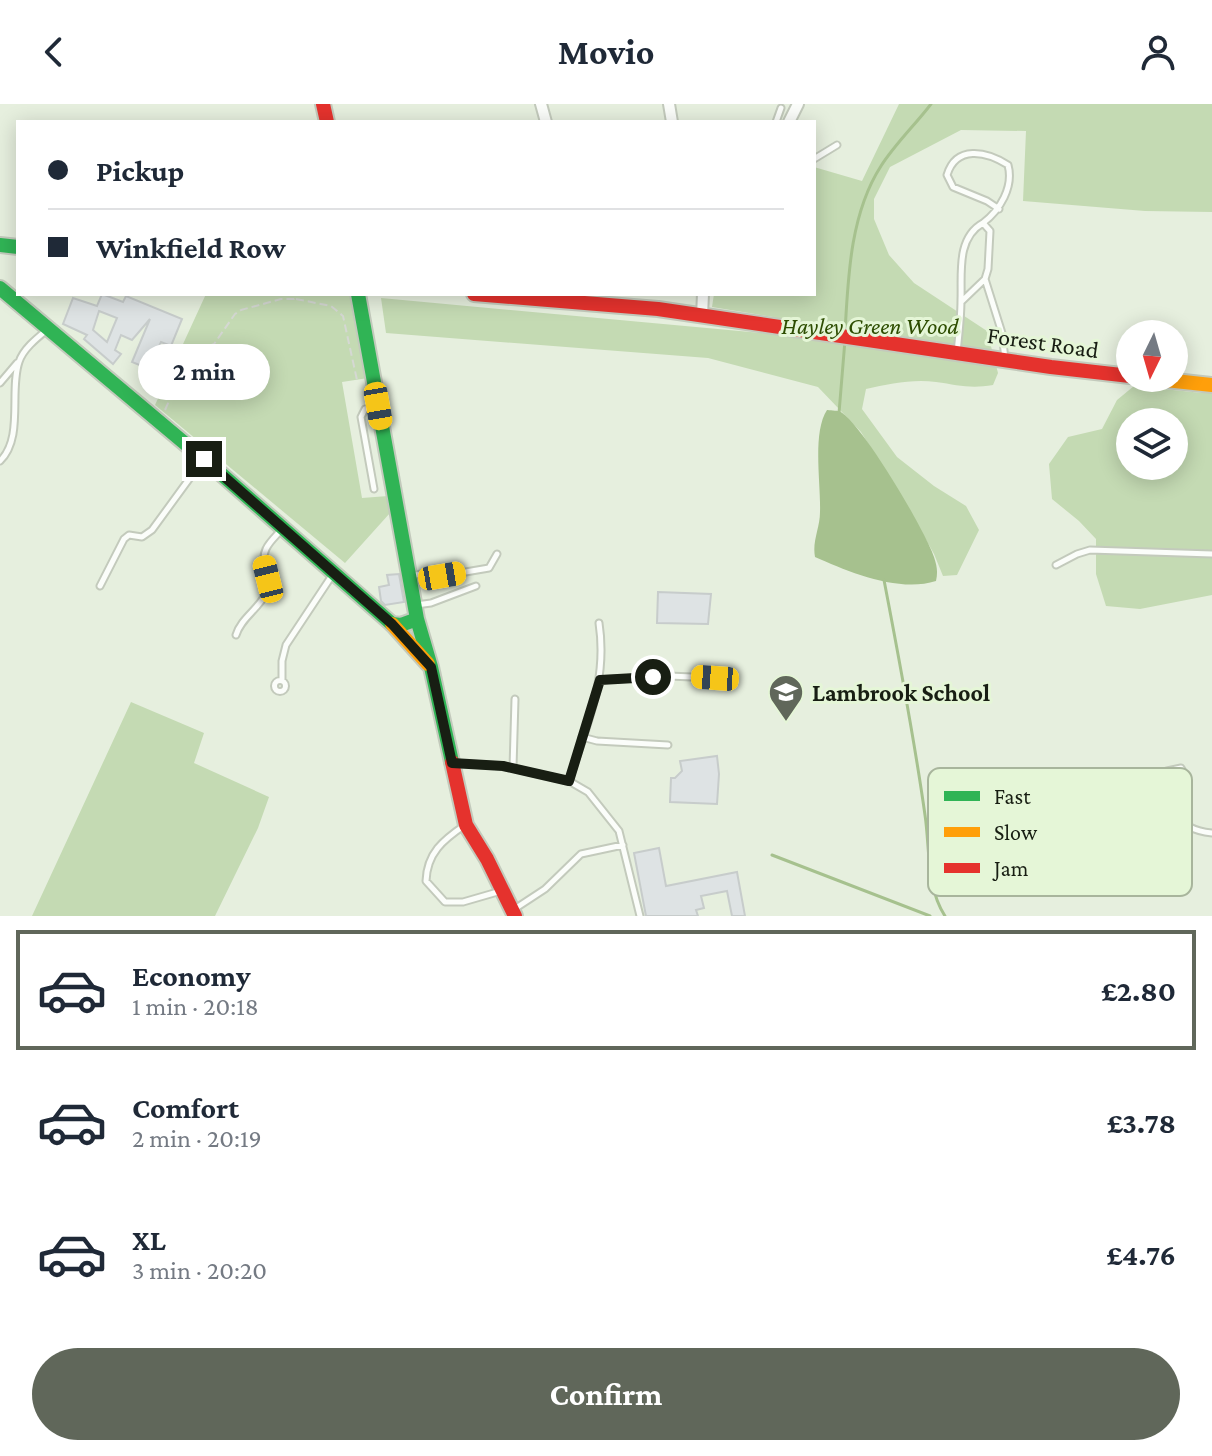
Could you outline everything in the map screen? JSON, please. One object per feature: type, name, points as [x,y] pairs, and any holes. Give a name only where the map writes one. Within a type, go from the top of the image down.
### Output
[{"type":"main road","points":[[0,288],[283,528],[392,624],[431,667]]},
{"type":"main road","points":[[358,296],[416,612],[466,825],[503,891],[510,914]]},
{"type":"main road","name":"Forest Road","points":[[499,296],[658,309],[1116,374]]},
{"type":"main road","points":[[1188,382],[1212,385]]},
{"type":"main road","points":[[392,624],[401,625],[416,612]]},
{"type":"street","points":[[702,316],[703,296]]},
{"type":"lane","points":[[777,120],[781,108]]},
{"type":"lane","points":[[816,158],[837,145]]},
{"type":"lane","points":[[957,353],[960,269],[966,242],[976,227],[999,209],[1007,186],[1008,165],[974,153],[965,152],[957,157],[947,175],[953,187],[999,209]]},
{"type":"lane","points":[[961,302],[985,279],[988,269],[990,231],[983,223]]},
{"type":"lane","points":[[985,279],[1002,333],[1005,360]]},
{"type":"lane","points":[[0,383],[34,341],[49,329]]},
{"type":"lane","points":[[0,467],[14,427],[19,360]]},
{"type":"lane","points":[[374,489],[361,417],[365,409],[378,406]]},
{"type":"lane","points":[[100,586],[124,539],[129,535],[142,537],[152,530],[204,459]]},
{"type":"lane","points":[[236,635],[239,627],[263,600],[268,588],[265,550],[283,528]]},
{"type":"lane","points":[[1056,565],[1090,550],[1212,554]]},
{"type":"lane","points":[[409,577],[427,573],[442,576],[489,568],[497,554]]},
{"type":"lane","points":[[282,681],[286,645],[334,573]]},
{"type":"lane","points":[[416,612],[476,586]]},
{"type":"lane","points":[[569,781],[600,680],[602,655],[599,623]]},
{"type":"lane","points":[[600,680],[669,676],[715,678]]},
{"type":"lane","points":[[513,768],[515,699]]},
{"type":"lane","points":[[582,737],[597,741],[668,745]]},
{"type":"lane","points":[[452,763],[513,768],[569,781],[588,792],[619,831],[640,916]]},
{"type":"lane","points":[[466,825],[433,851],[426,867],[426,881],[445,902],[463,902],[503,891]]},
{"type":"lane","points":[[1192,828],[1212,833]]},
{"type":"lane","points":[[510,914],[545,889],[581,854],[623,845]]},
{"type":"path","points":[[176,360],[191,351],[209,348],[241,310],[281,299],[294,299],[331,306],[343,316],[357,380]]},
{"type":"path","points":[[160,422],[183,370],[180,360]]},
{"type":"green space","name":"Hayley Green Wood","points":[[899,104],[1212,104],[1212,212],[1145,211],[1023,201],[1026,131],[961,130],[890,167],[874,199],[874,219],[889,255],[914,283],[987,331],[998,373],[993,385],[985,386],[918,381],[866,389],[862,409],[897,457],[966,506],[979,530],[957,575],[943,576],[911,513],[861,432],[818,387],[708,358],[386,333],[381,298],[772,334],[773,317],[712,307],[714,296],[816,296],[816,168],[862,181]]},
{"type":"green space","points":[[205,296],[351,296],[368,378],[342,382],[362,498],[388,496],[390,513],[345,563],[155,405]]},
{"type":"green space","points":[[1212,389],[1212,595],[1140,609],[1106,606],[1096,574],[1096,539],[1052,499],[1049,464],[1068,437],[1102,429],[1117,400],[1127,392],[1202,393]]},
{"type":"green space","points":[[131,702],[204,733],[194,763],[269,797],[258,828],[215,916],[32,916]]},
{"type":"shaded area","points":[[827,410],[839,411],[849,419],[892,478],[929,544],[936,566],[936,581],[890,583],[815,557],[820,512],[818,445]]},
{"type":"building","points":[[101,296],[123,302],[126,296],[182,319],[171,346],[161,342],[149,369],[132,362],[150,319],[132,340],[121,335],[115,350],[121,354],[113,364],[84,339],[87,335],[63,324],[73,298],[97,306]],"holes":[[[99,311],[117,318],[107,342],[93,330]]]},
{"type":"building","points":[[399,574],[404,602],[385,605],[381,601],[379,587],[389,585],[387,575]]},
{"type":"building","points":[[658,592],[711,594],[708,624],[657,623]]},
{"type":"building","points":[[717,756],[717,804],[670,802],[671,778],[682,771],[680,761]]},
{"type":"building","points":[[659,848],[666,886],[737,872],[745,916],[732,916],[727,891],[701,896],[704,908],[696,910],[698,916],[646,916],[634,853]]},
{"type":"waterway","points":[[845,333],[852,247],[863,205],[881,166],[931,104]]},
{"type":"waterway","points":[[839,413],[845,340]]},
{"type":"waterway","points":[[884,580],[916,756],[928,843]]},
{"type":"waterway","points":[[772,855],[930,916]]},
{"type":"waterway","points":[[936,896],[945,916]]},
{"type":"traffic: fast","points":[[0,245],[16,247]]},
{"type":"traffic: fast","points":[[0,288],[219,472],[392,624],[401,625],[417,619]]},
{"type":"traffic: fast","points":[[358,296],[417,619],[452,762]]},
{"type":"traffic: slow","points":[[1188,382],[1212,385]]},
{"type":"traffic: slow","points":[[392,624],[428,664]]},
{"type":"traffic: jam","points":[[323,104],[327,120]]},
{"type":"traffic: jam","points":[[499,296],[658,309],[1116,374]]},
{"type":"traffic: jam","points":[[452,762],[466,825],[515,916]]},
{"type":"place","name":"Lambrook School","points":[[786,723]]},
{"type":"route","points":[[204,459],[392,624],[431,667],[452,763],[503,766],[569,781],[600,680],[653,677]]}]
